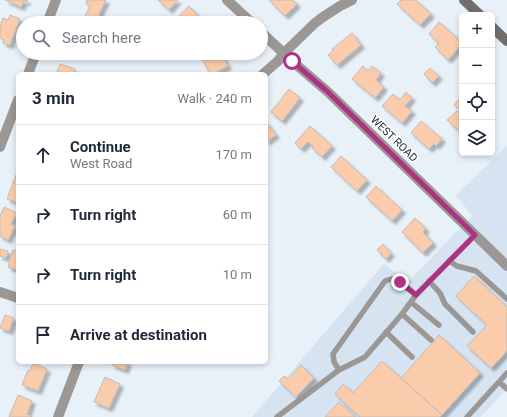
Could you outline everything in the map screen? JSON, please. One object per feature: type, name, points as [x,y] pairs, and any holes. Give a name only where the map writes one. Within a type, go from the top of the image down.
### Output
[{"type":"street","points":[[50,16],[56,0]]},
{"type":"street","points":[[227,0],[244,16]]},
{"type":"street","points":[[265,72],[315,23],[352,0]]},
{"type":"street","points":[[464,0],[477,12]]},
{"type":"street","points":[[495,30],[507,41]]},
{"type":"street","name":"WEST ROAD","points":[[268,38],[328,92],[507,266]]},
{"type":"street","points":[[29,72],[33,60]]},
{"type":"street","points":[[0,147],[16,105]]},
{"type":"street","points":[[0,292],[16,297]]},
{"type":"street","points":[[58,417],[78,364]]},
{"type":"lane","points":[[277,417],[339,370],[365,357],[402,314],[416,295],[475,235]]},
{"type":"lane","points":[[449,261],[457,266],[476,271],[507,299]]},
{"type":"lane","points":[[339,370],[334,362],[333,354],[385,281],[391,279],[400,282],[416,295]]},
{"type":"lane","points":[[429,281],[440,293],[445,304],[473,332]]},
{"type":"lane","points":[[411,302],[439,325]]},
{"type":"lane","points":[[402,314],[431,340]]},
{"type":"lane","points":[[386,332],[412,357]]},
{"type":"lane","points":[[468,417],[507,373]]},
{"type":"lane","points":[[499,382],[507,389]]},
{"type":"shaded area","points":[[507,146],[507,389],[480,417],[252,417],[384,264],[408,282],[472,216],[456,195]]},
{"type":"building","points":[[5,0],[28,0],[26,2],[24,1],[21,7]]},
{"type":"building","points":[[87,0],[106,0],[98,16],[85,16],[90,6],[86,4]]},
{"type":"building","points":[[158,0],[178,0],[169,10]]},
{"type":"building","points":[[269,0],[293,0],[297,4],[285,16]]},
{"type":"building","points":[[401,0],[416,0],[431,14],[420,25],[397,4]]},
{"type":"building","points":[[189,6],[198,16],[179,16]]},
{"type":"building","points":[[10,15],[16,17],[16,29],[10,45],[3,43],[4,40],[0,38],[0,27],[3,18],[8,20]]},
{"type":"building","points":[[439,22],[459,39],[459,47],[448,60],[435,47],[439,43],[429,34]]},
{"type":"building","points":[[352,33],[361,45],[337,65],[328,55],[333,51],[332,49]]},
{"type":"building","points":[[203,60],[225,60],[228,66],[217,72],[209,72]]},
{"type":"building","points":[[60,64],[75,69],[74,72],[57,72]]},
{"type":"building","points":[[363,66],[368,71],[372,66],[381,73],[376,80],[384,87],[375,98],[352,79]]},
{"type":"building","points":[[430,68],[439,76],[432,83],[424,74]]},
{"type":"building","points":[[289,89],[300,98],[282,121],[271,112]]},
{"type":"building","points":[[406,92],[412,98],[405,106],[412,111],[402,123],[382,106],[393,94],[400,100]]},
{"type":"building","points":[[459,99],[459,109],[454,105]]},
{"type":"building","points":[[457,111],[459,113],[459,129],[458,130],[447,120]]},
{"type":"building","points":[[421,121],[442,139],[436,146],[434,144],[429,149],[411,133]]},
{"type":"building","points":[[268,125],[276,135],[268,141]]},
{"type":"building","points":[[310,126],[332,146],[322,157],[308,142],[301,149],[295,143]]},
{"type":"building","points":[[341,156],[367,180],[357,191],[331,167]]},
{"type":"building","points":[[16,175],[16,202],[7,199]]},
{"type":"building","points":[[376,186],[402,210],[392,221],[366,197]]},
{"type":"building","points":[[4,207],[16,213],[11,224],[15,226],[8,240],[0,236],[0,216]]},
{"type":"building","points":[[415,218],[426,229],[423,232],[433,243],[423,253],[402,232]]},
{"type":"building","points":[[383,244],[391,253],[386,259],[377,250]]},
{"type":"building","points":[[0,249],[8,251],[6,258],[0,256]]},
{"type":"building","points":[[13,250],[16,251],[16,270],[8,267]]},
{"type":"building","points":[[474,276],[507,307],[507,351],[491,368],[467,346],[487,325],[456,296]]},
{"type":"building","points":[[5,315],[14,318],[9,331],[0,328]]},
{"type":"building","points":[[439,335],[480,373],[442,415],[401,378]]},
{"type":"building","points":[[382,361],[442,415],[440,417],[360,417],[335,394],[343,384],[353,393]]},
{"type":"building","points":[[33,364],[47,369],[38,391],[22,385],[28,370],[30,371]]},
{"type":"building","points":[[112,364],[127,364],[125,370]]},
{"type":"building","points":[[301,365],[314,378],[296,397],[279,381],[284,376],[288,379]]},
{"type":"building","points":[[105,377],[120,384],[109,408],[94,402]]},
{"type":"building","points":[[18,395],[32,401],[27,414],[32,417],[9,417]]},
{"type":"building","points":[[339,402],[355,417],[325,417]]},
{"type":"route","points":[[292,61],[328,92],[475,235],[416,295],[400,282]]}]
